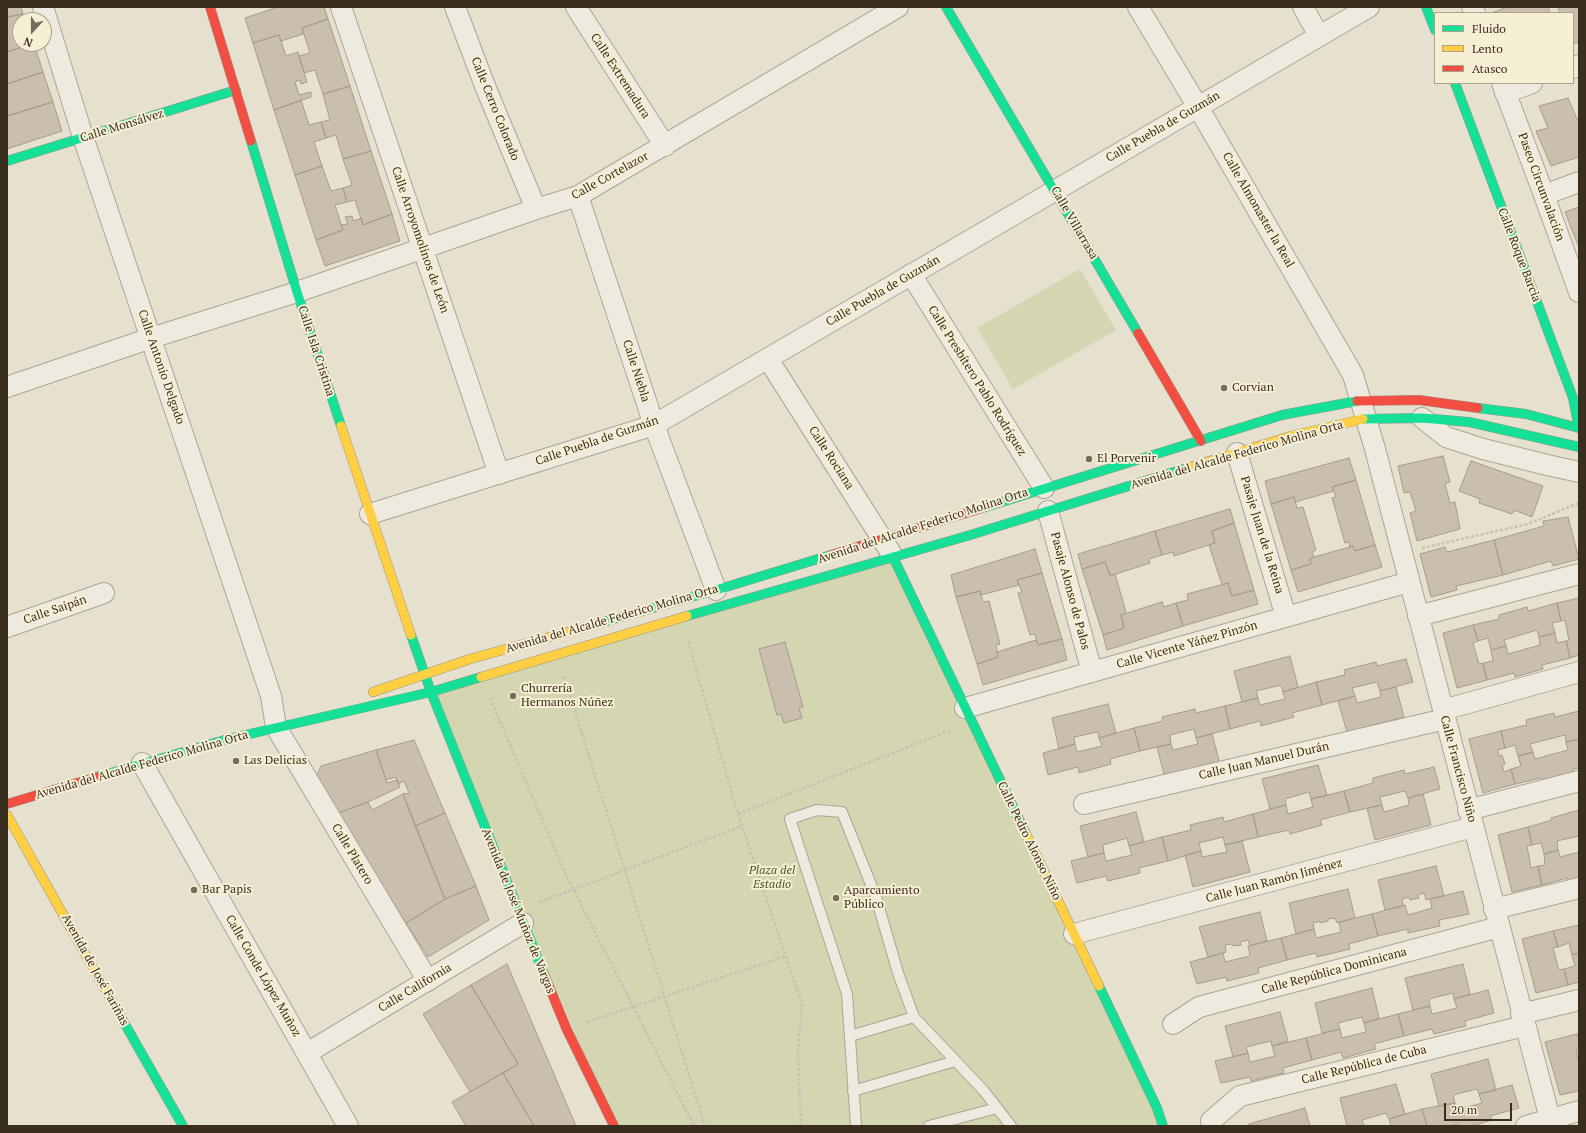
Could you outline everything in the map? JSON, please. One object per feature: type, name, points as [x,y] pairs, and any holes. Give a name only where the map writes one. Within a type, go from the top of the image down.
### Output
[{"type":"street","name":"Calle Antonio Delgado","points":[[43,7],[83,137],[271,696],[276,727]]},
{"type":"street","name":"Calle Arroyomolinos de León","points":[[341,7],[499,474]]},
{"type":"street","name":"Calle Cerro Colorado","points":[[455,7],[485,86],[536,209]]},
{"type":"street","name":"Calle Cortelazor","points":[[7,387],[151,338],[297,292],[536,209],[578,196],[898,7]]},
{"type":"street","name":"Calle Villarrasa","points":[[946,7],[1055,190],[1201,441]]},
{"type":"street","name":"Calle Almonaster la Real","points":[[1138,7],[1198,107],[1353,375],[1364,409]]},
{"type":"street","points":[[1303,7],[1319,36]]},
{"type":"street","name":"Calle Puebla de Guzmán","points":[[370,514],[654,425],[1369,7]]},
{"type":"street","points":[[1426,7],[1434,27]]},
{"type":"street","name":"Calle Isla Cristina","points":[[216,9],[236,90],[297,292],[370,514],[431,692]]},
{"type":"street","name":"Calle Extremadura","points":[[583,9],[664,146]]},
{"type":"street","name":"Calle Roque Barcia","points":[[1455,84],[1573,398],[1579,428]]},
{"type":"street","points":[[1504,88],[1526,84]]},
{"type":"street","name":"Paseo Circunvalación","points":[[1504,88],[1579,292]]},
{"type":"street","name":"Calle Monsálvez","points":[[7,161],[236,90]]},
{"type":"street","points":[[1544,195],[1579,182]]},
{"type":"street","name":"Calle Niebla","points":[[578,196],[654,425],[716,590]]},
{"type":"street","name":"Calle Presbítero Pablo Rodríguez","points":[[910,274],[1044,488]]},
{"type":"street","name":"Calle Rociana","points":[[768,358],[893,557]]},
{"type":"street","name":"Avenida del Alcalde Federico Molina Orta","points":[[363,696],[470,659],[716,590],[883,540],[1044,488],[1282,415],[1364,409],[1419,400],[1526,414],[1579,428]]},
{"type":"street","name":"Avenida del Alcalde Federico Molina Orta","points":[[7,804],[142,763],[276,727],[431,692],[712,608],[893,557],[1048,511],[1291,436],[1364,409],[1422,418],[1469,422],[1579,447]]},
{"type":"street","name":"Calle Francisco Niño","points":[[1364,409],[1550,1119]]},
{"type":"street","points":[[1422,418],[1446,437],[1483,449],[1579,472]]},
{"type":"street","name":"Pasaje Juan de la Reina","points":[[1238,453],[1286,617]]},
{"type":"street","name":"Pasaje Alonso de Palos","points":[[1048,511],[1092,672]]},
{"type":"street","name":"Calle Pedro Alonso Niño","points":[[893,557],[1157,1108],[1163,1126]]},
{"type":"street","points":[[1418,616],[1579,574]]},
{"type":"street","name":"Calle Vicente Yáñez Pinzón","points":[[965,708],[1409,582]]},
{"type":"street","name":"Calle Saipán","points":[[7,627],[104,593]]},
{"type":"street","name":"Calle Juan Manuel Durán","points":[[1084,804],[1444,714],[1579,672]]},
{"type":"street","name":"Avenida de José Muñoz de Vargas","points":[[431,692],[567,1030],[614,1126]]},
{"type":"street","name":"Avenida del Alcalde Federico Molina Orta","points":[[276,727],[342,704]]},
{"type":"street","name":"Calle Platero","points":[[276,727],[428,981]]},
{"type":"street","name":"Calle Conde López Muñoz","points":[[142,763],[348,1126]]},
{"type":"street","name":"Calle Juan Ramón Jiménez","points":[[1074,934],[1471,818],[1579,781]]},
{"type":"street","name":"Avenida de José Fariñas","points":[[7,815],[183,1126]]},
{"type":"street","name":"Calle República Dominicana","points":[[1173,1024],[1199,1007],[1497,918],[1579,888]]},
{"type":"street","name":"Calle California","points":[[307,1053],[523,923]]},
{"type":"street","name":"Calle República de Cuba","points":[[1211,1121],[1240,1096],[1523,1020],[1579,1000]]},
{"type":"street","points":[[1526,1126],[1579,1111]]},
{"type":"lane","points":[[856,1126],[847,994],[790,820],[818,810],[842,812],[876,897],[898,973],[914,1016],[984,1091],[1011,1126]]},
{"type":"lane","points":[[850,1036],[914,1016]]},
{"type":"lane","points":[[853,1091],[955,1061]]},
{"type":"lane","points":[[929,1126],[997,1108]]},
{"type":"path","points":[[1422,548],[1528,524],[1579,503]]},
{"type":"path","points":[[688,641],[738,814],[802,1004],[798,1051],[802,1126]]},
{"type":"path","points":[[564,676],[705,1126]]},
{"type":"path","points":[[490,698],[566,875],[694,1126]]},
{"type":"path","points":[[738,814],[952,730]]},
{"type":"path","points":[[538,902],[742,826]]},
{"type":"path","points":[[586,1023],[786,956]]},
{"type":"green space","points":[[1080,269],[1116,330],[1013,389],[977,328]]},
{"type":"green space","name":"Plaza del Estadio","points":[[893,557],[1163,1126],[614,1126],[431,692]]},
{"type":"building","points":[[7,7],[21,7],[22,12],[12,12],[12,16],[7,17]]},
{"type":"building","points":[[278,7],[324,7],[328,19],[302,28],[303,34],[281,41],[279,35],[253,43],[245,18]]},
{"type":"building","points":[[1508,7],[1548,7],[1550,12],[1494,12]]},
{"type":"building","points":[[1579,7],[1579,42],[1574,44],[1574,12],[1560,12],[1558,8]]},
{"type":"building","points":[[12,16],[12,50],[7,52],[7,17]]},
{"type":"building","points":[[328,19],[350,86],[323,94],[315,70],[304,73],[299,56],[310,53],[302,28]]},
{"type":"building","points":[[279,35],[286,56],[298,52],[307,82],[301,84],[300,80],[295,82],[299,95],[311,92],[311,97],[274,110],[253,43]]},
{"type":"building","points":[[12,50],[12,52],[37,52],[43,72],[7,84],[7,52]]},
{"type":"building","points":[[43,72],[53,102],[7,116],[7,84]]},
{"type":"building","points":[[350,86],[371,151],[343,159],[336,135],[326,138],[321,122],[330,120],[323,94]]},
{"type":"building","points":[[1568,98],[1577,119],[1579,119],[1579,157],[1551,166],[1536,131],[1548,128],[1539,106]]},
{"type":"building","points":[[301,100],[309,125],[321,122],[326,138],[314,142],[322,166],[295,175],[274,110]]},
{"type":"building","points":[[53,102],[62,131],[7,149],[7,116]]},
{"type":"building","points":[[371,151],[392,214],[363,225],[355,200],[347,202],[343,188],[352,185],[343,159]]},
{"type":"building","points":[[322,166],[331,191],[343,188],[347,202],[335,205],[343,230],[316,240],[295,175]]},
{"type":"building","points":[[1579,207],[1579,244],[1578,245],[1565,212]]},
{"type":"building","points":[[392,214],[400,241],[325,266],[316,240],[343,230],[341,225],[348,224],[345,217],[352,216],[353,221],[362,218],[363,225]]},
{"type":"building","points":[[1443,456],[1450,482],[1445,484],[1450,503],[1455,502],[1460,529],[1417,541],[1410,513],[1416,511],[1410,492],[1404,493],[1398,466]]},
{"type":"building","points":[[1349,458],[1356,480],[1332,487],[1334,491],[1295,502],[1294,497],[1271,504],[1265,481]]},
{"type":"building","points":[[1471,461],[1543,486],[1532,517],[1514,510],[1512,514],[1479,503],[1480,499],[1459,491]]},
{"type":"building","points":[[1356,480],[1375,545],[1355,551],[1353,546],[1350,547],[1349,542],[1345,543],[1332,498],[1336,497],[1332,487]]},
{"type":"building","points":[[1294,497],[1297,508],[1303,507],[1316,550],[1312,552],[1314,557],[1310,559],[1311,564],[1291,570],[1271,504]]},
{"type":"building","points":[[1230,509],[1234,523],[1212,531],[1215,543],[1174,556],[1173,552],[1162,555],[1155,531]]},
{"type":"building","points":[[1568,517],[1579,559],[1553,566],[1551,561],[1503,575],[1494,540],[1544,526],[1543,521]]},
{"type":"building","points":[[1234,523],[1254,590],[1232,596],[1228,583],[1222,585],[1209,545],[1215,543],[1212,531]]},
{"type":"building","points":[[1155,531],[1162,555],[1149,559],[1150,563],[1110,576],[1105,562],[1082,569],[1078,554]]},
{"type":"building","points":[[1494,540],[1503,575],[1456,586],[1457,590],[1431,597],[1420,554],[1445,547],[1447,552]]},
{"type":"building","points":[[1375,545],[1382,567],[1298,592],[1291,570],[1311,564],[1310,559],[1314,557],[1353,546],[1355,551]]},
{"type":"building","points":[[1035,549],[1042,573],[1017,580],[1019,585],[981,595],[980,591],[956,597],[951,575]]},
{"type":"building","points":[[1105,562],[1110,576],[1115,574],[1126,612],[1121,615],[1124,628],[1103,635],[1082,569]]},
{"type":"building","points":[[1042,573],[1062,639],[1038,645],[1035,634],[1030,635],[1018,593],[1022,592],[1017,580]]},
{"type":"building","points":[[1228,583],[1232,596],[1254,590],[1258,604],[1183,626],[1176,603],[1188,600],[1187,594]]},
{"type":"building","points":[[980,591],[983,602],[989,601],[1000,644],[996,645],[998,657],[977,664],[956,597]]},
{"type":"building","points":[[1579,598],[1579,655],[1570,658],[1566,641],[1569,640],[1565,620],[1561,621],[1557,603]]},
{"type":"building","points":[[1162,602],[1164,607],[1176,603],[1183,626],[1107,650],[1103,635],[1124,628],[1121,615]]},
{"type":"building","points":[[1557,603],[1561,621],[1552,623],[1555,633],[1539,637],[1537,630],[1504,640],[1506,646],[1491,650],[1488,638],[1478,641],[1473,625],[1499,619],[1499,615],[1527,607],[1528,611]]},
{"type":"building","points":[[1473,625],[1478,641],[1473,643],[1479,664],[1483,663],[1487,680],[1457,688],[1443,633]]},
{"type":"building","points":[[1555,633],[1557,643],[1566,641],[1570,658],[1542,665],[1543,669],[1515,677],[1514,673],[1487,680],[1483,663],[1493,661],[1491,650],[1506,646],[1508,654],[1540,645],[1539,637]]},
{"type":"building","points":[[1062,639],[1067,660],[983,685],[977,664],[998,657],[997,652],[1036,640],[1038,645]]},
{"type":"building","points":[[785,642],[803,707],[799,708],[802,718],[784,723],[781,714],[777,715],[759,649]]},
{"type":"building","points":[[1290,656],[1298,687],[1283,692],[1281,685],[1256,691],[1258,698],[1242,702],[1234,671]]},
{"type":"building","points":[[1406,659],[1413,682],[1380,691],[1377,682],[1352,688],[1355,696],[1322,705],[1316,682],[1345,675],[1344,670],[1376,662],[1377,666]]},
{"type":"building","points":[[1316,682],[1322,705],[1292,713],[1294,717],[1261,726],[1260,721],[1230,729],[1225,706],[1258,698],[1260,705],[1285,699],[1283,692]]},
{"type":"building","points":[[1396,687],[1404,717],[1347,732],[1338,701],[1355,696],[1357,703],[1381,697],[1380,691]]},
{"type":"building","points":[[1108,704],[1116,733],[1099,738],[1098,732],[1074,737],[1075,744],[1059,749],[1052,718]]},
{"type":"building","points":[[1225,706],[1230,729],[1196,738],[1194,729],[1170,735],[1171,744],[1140,751],[1134,728],[1163,721],[1162,717],[1195,709],[1196,713]]},
{"type":"building","points":[[1579,711],[1579,739],[1566,742],[1565,735],[1530,744],[1533,752],[1518,756],[1515,745],[1505,748],[1501,731],[1527,725],[1526,720],[1554,713],[1555,717]]},
{"type":"building","points":[[1134,728],[1140,751],[1110,759],[1111,764],[1079,773],[1078,767],[1048,775],[1043,753],[1075,744],[1077,752],[1102,746],[1099,738]]},
{"type":"building","points":[[1501,731],[1505,748],[1498,750],[1499,756],[1502,755],[1505,764],[1502,765],[1504,772],[1511,769],[1515,784],[1483,793],[1469,739]]},
{"type":"building","points":[[1212,734],[1220,764],[1165,778],[1157,747],[1171,744],[1173,750],[1198,744],[1196,738]]},
{"type":"building","points":[[1579,739],[1579,768],[1573,769],[1573,772],[1542,780],[1541,778],[1515,784],[1511,769],[1521,766],[1518,756],[1533,752],[1535,759],[1568,750],[1566,742]]},
{"type":"building","points":[[414,740],[445,813],[415,826],[403,794],[409,793],[404,781],[398,784],[396,777],[386,780],[376,750]]},
{"type":"building","points":[[376,750],[387,783],[397,780],[400,787],[368,802],[338,813],[316,778],[321,766]]},
{"type":"building","points":[[1318,765],[1327,795],[1311,799],[1309,792],[1285,799],[1286,805],[1270,809],[1262,779]]},
{"type":"building","points":[[1434,767],[1440,789],[1408,798],[1405,791],[1380,797],[1382,805],[1350,812],[1344,791],[1373,783],[1373,778],[1404,770],[1405,774]]},
{"type":"building","points":[[1344,791],[1350,812],[1320,820],[1322,825],[1290,834],[1289,830],[1258,837],[1253,814],[1286,805],[1288,814],[1313,807],[1311,799]]},
{"type":"building","points":[[403,794],[445,899],[406,923],[338,813],[368,802],[372,810]]},
{"type":"building","points":[[1423,794],[1431,825],[1375,840],[1367,808],[1382,805],[1384,812],[1409,805],[1408,798]]},
{"type":"building","points":[[1579,810],[1579,836],[1557,841],[1558,850],[1544,854],[1541,843],[1532,845],[1528,827],[1552,820],[1551,818]]},
{"type":"building","points":[[1136,812],[1144,842],[1129,846],[1127,838],[1103,845],[1104,853],[1088,857],[1080,826]]},
{"type":"building","points":[[445,813],[476,886],[445,899],[415,826]]},
{"type":"building","points":[[1253,814],[1258,837],[1225,845],[1223,837],[1199,843],[1201,851],[1168,861],[1162,837],[1191,830],[1190,825],[1223,817],[1224,822]]},
{"type":"building","points":[[1528,827],[1532,845],[1527,846],[1531,868],[1538,866],[1542,885],[1512,892],[1498,835]]},
{"type":"building","points":[[1162,837],[1168,861],[1139,868],[1140,873],[1108,881],[1106,876],[1077,883],[1071,861],[1104,853],[1106,861],[1132,855],[1129,846]]},
{"type":"building","points":[[1242,841],[1250,872],[1193,887],[1185,855],[1201,851],[1202,857],[1227,852],[1225,845]]},
{"type":"building","points":[[1558,850],[1560,857],[1579,852],[1579,879],[1568,882],[1567,878],[1542,885],[1538,866],[1545,865],[1544,854]]},
{"type":"building","points":[[1436,866],[1444,896],[1426,900],[1424,893],[1418,895],[1419,898],[1410,900],[1409,897],[1402,899],[1403,906],[1385,910],[1378,880]]},
{"type":"building","points":[[476,886],[489,920],[428,957],[406,923],[445,899]]},
{"type":"building","points":[[1348,889],[1355,918],[1337,923],[1335,918],[1328,919],[1328,921],[1320,923],[1320,921],[1313,923],[1314,929],[1296,934],[1289,903]]},
{"type":"building","points":[[1463,891],[1469,914],[1439,920],[1440,926],[1408,933],[1408,929],[1378,936],[1372,914],[1405,905],[1408,915],[1432,908],[1430,899]]},
{"type":"building","points":[[1260,912],[1267,941],[1250,946],[1248,940],[1240,942],[1241,945],[1225,945],[1226,952],[1208,957],[1199,927]]},
{"type":"building","points":[[1372,914],[1378,936],[1349,944],[1350,949],[1317,957],[1316,953],[1287,960],[1281,938],[1314,929],[1316,938],[1341,932],[1339,922]]},
{"type":"building","points":[[1579,925],[1579,953],[1572,955],[1569,943],[1558,947],[1553,931]]},
{"type":"building","points":[[1553,931],[1558,947],[1553,948],[1559,970],[1564,969],[1568,985],[1536,993],[1522,939]]},
{"type":"building","points":[[1281,938],[1287,960],[1258,968],[1259,973],[1227,981],[1226,977],[1197,984],[1190,962],[1223,953],[1225,962],[1250,956],[1248,946]]},
{"type":"building","points":[[1579,953],[1579,982],[1568,985],[1564,969],[1575,966],[1572,955]]},
{"type":"building","points":[[507,964],[576,1126],[534,1126],[503,1073],[518,1064],[471,985]]},
{"type":"building","points":[[1463,964],[1470,994],[1454,999],[1453,993],[1429,999],[1430,1006],[1413,1010],[1405,978]]},
{"type":"building","points":[[471,985],[518,1064],[470,1092],[423,1014]]},
{"type":"building","points":[[1372,988],[1379,1018],[1364,1023],[1362,1017],[1338,1023],[1340,1029],[1322,1033],[1315,1003]]},
{"type":"building","points":[[1488,990],[1494,1013],[1465,1021],[1466,1026],[1434,1034],[1432,1029],[1404,1036],[1398,1014],[1430,1006],[1432,1014],[1457,1008],[1454,999]]},
{"type":"building","points":[[1280,1012],[1288,1041],[1272,1046],[1271,1041],[1246,1047],[1248,1053],[1233,1057],[1225,1026]]},
{"type":"building","points":[[1398,1014],[1404,1036],[1374,1044],[1376,1049],[1343,1058],[1341,1052],[1312,1060],[1306,1038],[1340,1029],[1342,1038],[1366,1032],[1364,1023]]},
{"type":"building","points":[[1577,1034],[1579,1040],[1579,1050],[1576,1050],[1579,1063],[1579,1091],[1560,1095],[1545,1042]]},
{"type":"building","points":[[1306,1038],[1312,1060],[1283,1068],[1284,1073],[1251,1081],[1250,1077],[1221,1083],[1215,1061],[1248,1053],[1250,1062],[1275,1056],[1272,1046]]},
{"type":"building","points":[[1488,1059],[1496,1090],[1479,1094],[1477,1089],[1453,1095],[1455,1103],[1439,1106],[1431,1074]]},
{"type":"building","points":[[503,1073],[534,1126],[466,1126],[452,1102]]},
{"type":"building","points":[[1396,1084],[1405,1114],[1389,1119],[1386,1113],[1362,1120],[1364,1126],[1347,1126],[1340,1098]]},
{"type":"building","points":[[1512,1085],[1519,1108],[1490,1116],[1492,1120],[1472,1126],[1458,1126],[1458,1124],[1450,1126],[1427,1126],[1422,1109],[1455,1103],[1456,1110],[1482,1103],[1479,1094]]},
{"type":"building","points":[[1305,1108],[1310,1126],[1249,1126],[1249,1124]]},
{"type":"building","points":[[1422,1109],[1427,1126],[1391,1126],[1389,1119]]},
{"type":"traffic: fast","points":[[946,7],[1138,333]]},
{"type":"traffic: fast","points":[[1426,7],[1434,27]]},
{"type":"traffic: fast","points":[[1455,84],[1573,398],[1579,428]]},
{"type":"traffic: fast","points":[[7,161],[236,90]]},
{"type":"traffic: fast","points":[[251,141],[297,292],[341,426]]},
{"type":"traffic: fast","points":[[979,509],[1282,415],[1357,401]]},
{"type":"traffic: fast","points":[[1478,408],[1526,414],[1579,428]]},
{"type":"traffic: fast","points":[[1363,419],[1422,418],[1469,422],[1579,447]]},
{"type":"traffic: fast","points":[[687,616],[967,536],[1187,468]]},
{"type":"traffic: fast","points":[[575,630],[716,590],[831,555]]},
{"type":"traffic: fast","points":[[893,557],[1026,834]]},
{"type":"traffic: fast","points":[[411,635],[431,692],[544,974]]},
{"type":"traffic: fast","points":[[97,777],[228,739],[431,692],[481,677]]},
{"type":"traffic: fast","points":[[1099,986],[1157,1108],[1163,1126]]},
{"type":"traffic: fast","points":[[118,1012],[183,1126]]},
{"type":"traffic: slow","points":[[1187,468],[1291,436],[1363,419]]},
{"type":"traffic: slow","points":[[341,426],[411,635]]},
{"type":"traffic: slow","points":[[481,677],[687,616]]},
{"type":"traffic: slow","points":[[373,692],[470,659],[575,630]]},
{"type":"traffic: slow","points":[[7,815],[118,1012]]},
{"type":"traffic: slow","points":[[1026,834],[1099,986]]},
{"type":"traffic: jam","points":[[210,7],[251,141]]},
{"type":"traffic: jam","points":[[1138,333],[1201,441]]},
{"type":"traffic: jam","points":[[1357,401],[1419,400],[1478,408]]},
{"type":"traffic: jam","points":[[831,555],[979,509]]},
{"type":"traffic: jam","points":[[7,804],[97,777]]},
{"type":"traffic: jam","points":[[544,974],[567,1030],[614,1126]]},
{"type":"place","name":"Corvian","points":[[1224,388]]},
{"type":"place","name":"El Porvenir","points":[[1089,459]]},
{"type":"place","name":"Churrería Hermanos Núñez","points":[[513,696]]},
{"type":"place","name":"Las Delicias","points":[[236,761]]},
{"type":"place","name":"Bar Papis","points":[[194,890]]},
{"type":"place","name":"Aparcamiento Público","points":[[836,898]]}]
